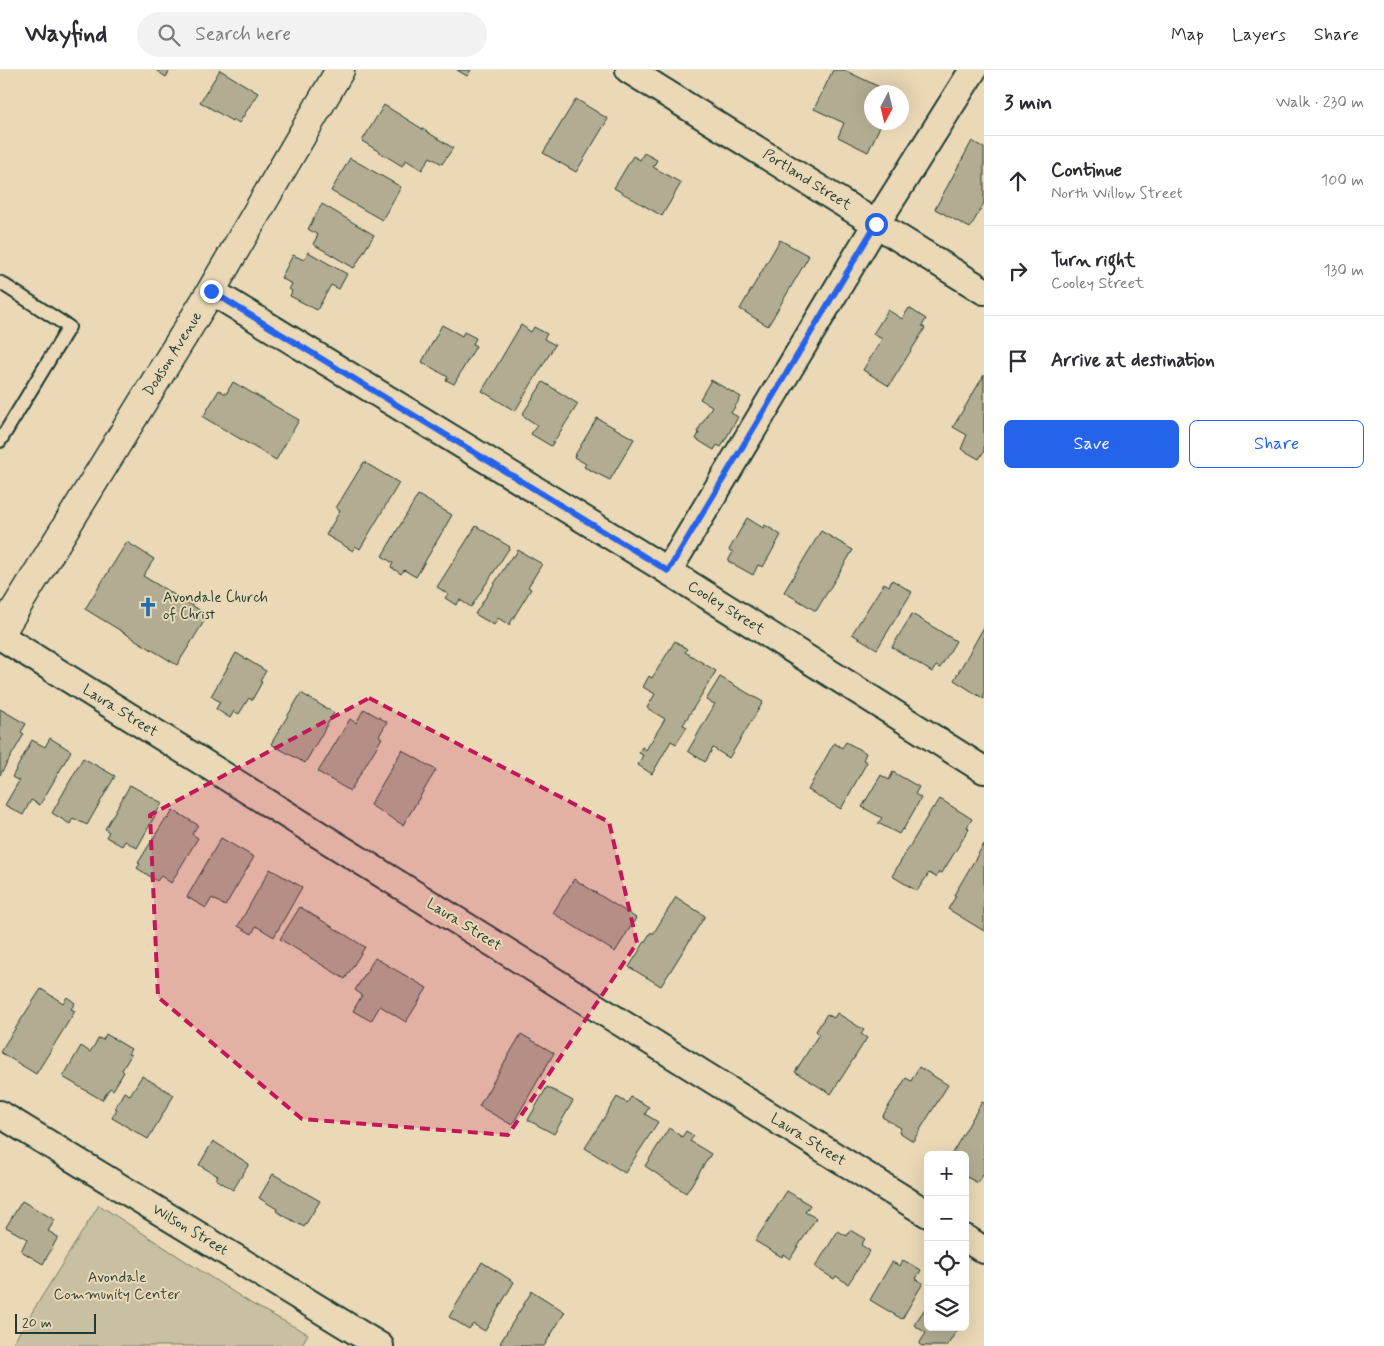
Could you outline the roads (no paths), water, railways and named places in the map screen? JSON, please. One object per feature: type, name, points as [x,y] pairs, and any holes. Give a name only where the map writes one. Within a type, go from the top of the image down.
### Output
[{"type":"main road","name":"Dodson Avenue","points":[[3,622],[211,291],[340,70]]},
{"type":"street","name":"Portland Street","points":[[628,70],[984,291]]},
{"type":"street","points":[[668,571],[876,224],[973,70]]},
{"type":"street","name":"Cooley Street","points":[[211,291],[668,571],[984,770]]},
{"type":"street","name":"Laura Street","points":[[3,622],[924,1211]]},
{"type":"street","name":"Wilson Street","points":[[0,1114],[380,1346]]},
{"type":"street","points":[[969,1241],[984,1250]]},
{"type":"lane","points":[[0,284],[69,327],[0,440]]},
{"type":"place","name":"Avondale Church of Christ","points":[[148,607]]},
{"type":"park label","name":"Avondale Community Center","points":[[117,1286]]}]
